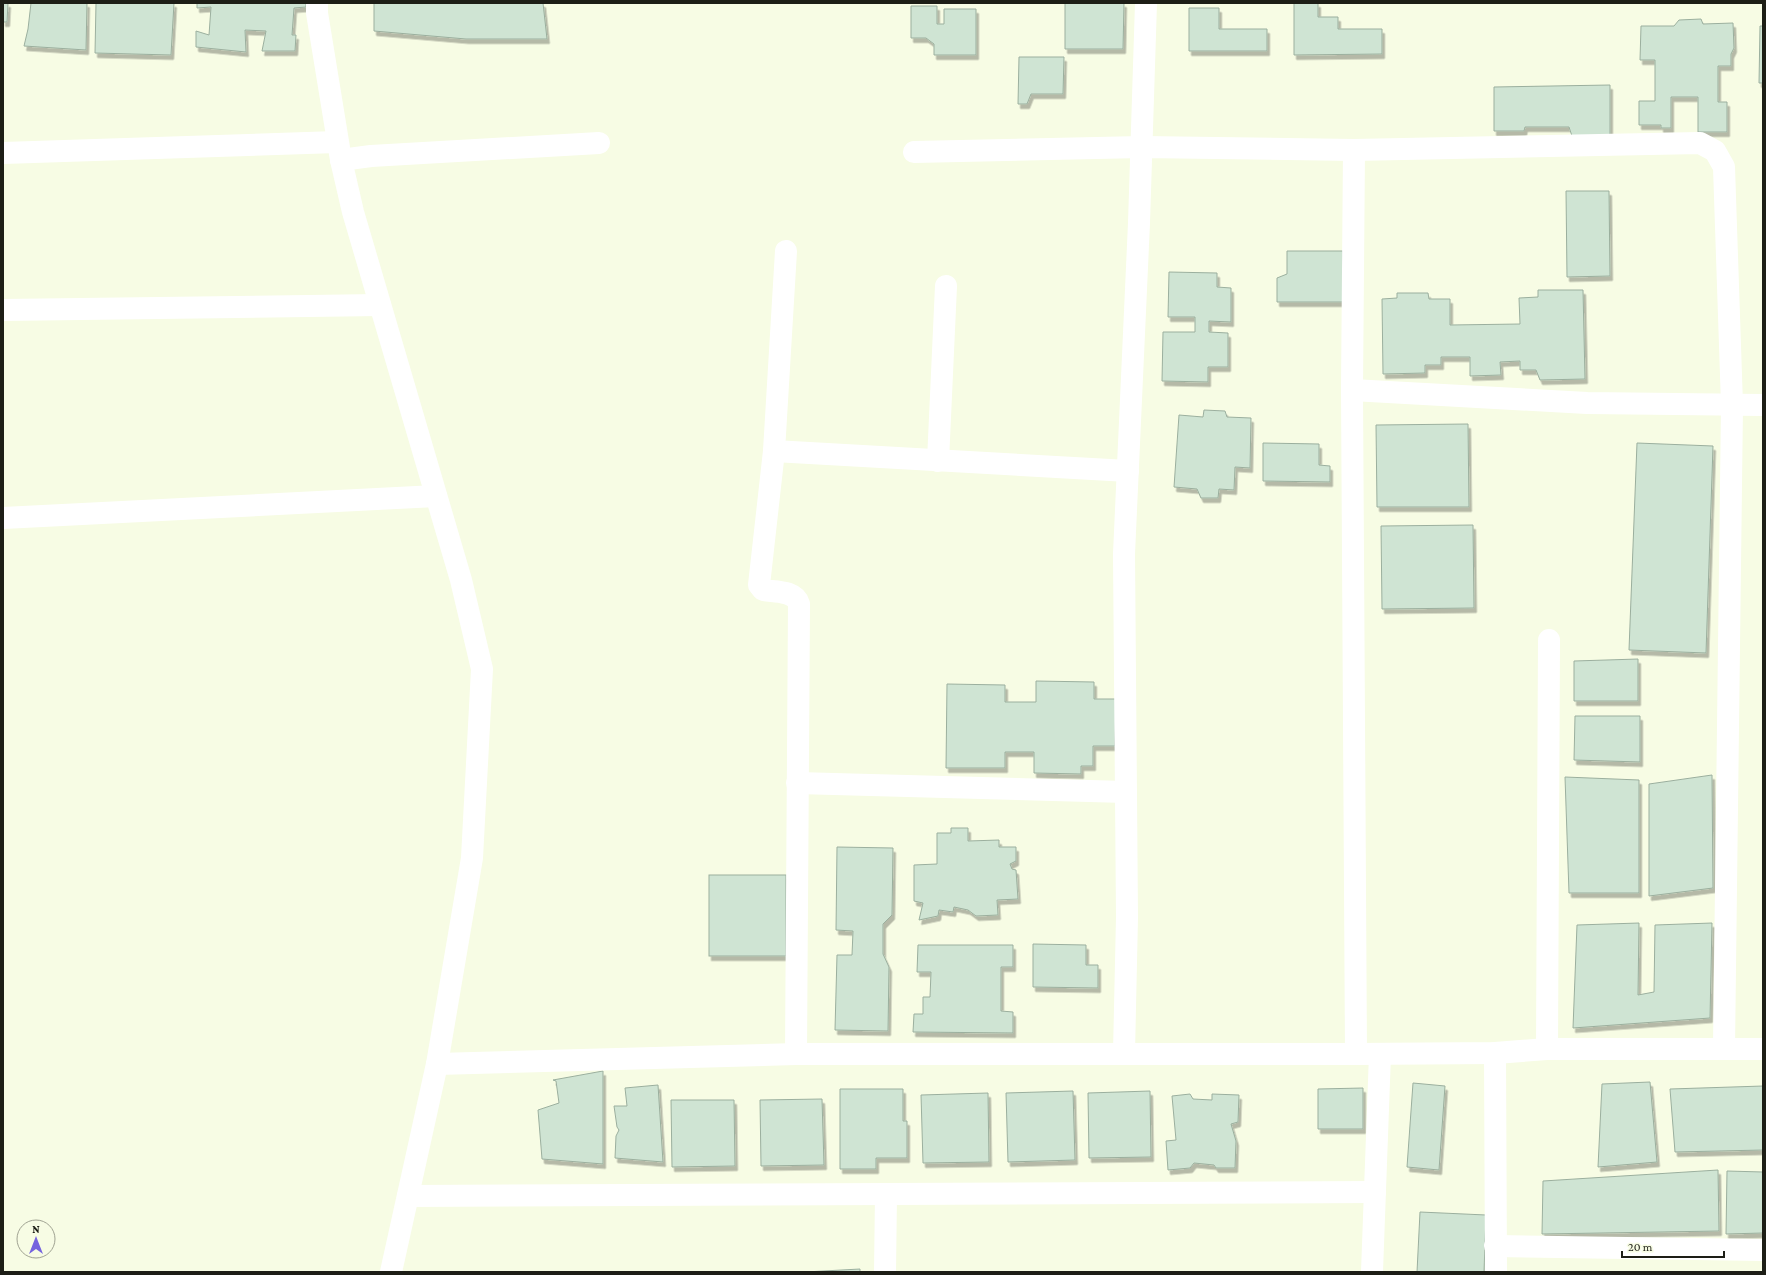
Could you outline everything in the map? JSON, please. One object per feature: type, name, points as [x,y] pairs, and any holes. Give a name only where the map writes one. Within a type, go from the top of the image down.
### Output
[{"type":"street","points":[[317,3],[317,14],[339,151],[353,212],[461,580],[482,669],[472,858],[437,1064],[391,1272]]},
{"type":"street","points":[[1124,1053],[1127,917],[1124,554],[1142,147],[1146,3]]},
{"type":"street","points":[[3,153],[339,151],[371,156],[598,143]]},
{"type":"street","points":[[914,152],[1142,147],[1354,150],[1700,143],[1715,151],[1724,167],[1732,405],[1724,1048]]},
{"type":"street","points":[[1354,150],[1352,390],[1356,1054]]},
{"type":"street","points":[[786,252],[774,451],[759,584],[763,590],[793,595],[799,604],[796,1054]]},
{"type":"street","points":[[938,461],[946,286]]},
{"type":"street","points":[[3,310],[380,306]]},
{"type":"street","points":[[1352,390],[1587,403],[1763,405]]},
{"type":"street","points":[[774,451],[1128,471]]},
{"type":"street","points":[[3,518],[436,496]]},
{"type":"street","points":[[1547,1049],[1549,640]]},
{"type":"street","points":[[797,783],[1126,792]]},
{"type":"street","points":[[437,1064],[796,1054],[1380,1054],[1495,1053],[1547,1049],[1763,1049]]},
{"type":"street","points":[[1495,1053],[1496,1272]]},
{"type":"street","points":[[1372,1272],[1380,1054]]},
{"type":"street","points":[[408,1196],[1374,1192]]},
{"type":"street","points":[[885,1272],[886,1194]]},
{"type":"street","points":[[1495,1246],[1763,1250]]},
{"type":"building","points":[[3,3],[8,3],[7,22],[3,22]]},
{"type":"building","points":[[31,3],[87,3],[86,50],[24,46],[28,29]]},
{"type":"building","points":[[96,3],[174,3],[171,55],[95,53]]},
{"type":"building","points":[[197,3],[306,3],[306,7],[294,8],[292,35],[296,35],[295,51],[262,51],[266,31],[245,30],[246,52],[196,47],[196,31],[209,35],[211,7],[197,8]]},
{"type":"building","points":[[374,3],[543,3],[547,39],[466,39],[374,31]]},
{"type":"building","points":[[1065,3],[1124,3],[1123,49],[1065,49]]},
{"type":"building","points":[[1294,3],[1318,3],[1318,17],[1338,17],[1338,29],[1382,29],[1382,54],[1294,55]]},
{"type":"building","points":[[911,6],[937,6],[937,24],[944,24],[944,9],[976,9],[976,55],[934,55],[934,44],[926,38],[911,38]]},
{"type":"building","points":[[1189,8],[1219,8],[1219,29],[1267,29],[1267,51],[1189,51]]},
{"type":"building","points":[[1701,19],[1703,24],[1733,23],[1734,48],[1731,54],[1731,66],[1718,66],[1718,102],[1727,102],[1727,132],[1698,132],[1698,97],[1671,97],[1671,128],[1661,128],[1661,125],[1639,125],[1639,101],[1655,101],[1655,60],[1640,60],[1641,26],[1674,26],[1679,20]]},
{"type":"building","points":[[1760,26],[1763,26],[1763,83],[1759,83]]},
{"type":"building","points":[[1019,57],[1064,57],[1063,94],[1031,94],[1027,104],[1018,104]]},
{"type":"building","points":[[1610,85],[1610,136],[1572,136],[1569,127],[1525,127],[1524,131],[1494,131],[1494,87]]},
{"type":"building","points":[[1566,191],[1609,191],[1610,276],[1567,277]]},
{"type":"building","points":[[1287,251],[1343,251],[1343,302],[1277,302],[1277,278],[1287,274]]},
{"type":"building","points":[[1169,272],[1217,273],[1217,287],[1231,288],[1231,322],[1209,321],[1209,332],[1228,333],[1228,367],[1208,367],[1208,382],[1162,381],[1163,332],[1195,332],[1195,317],[1168,317]]},
{"type":"building","points":[[1538,290],[1583,290],[1585,379],[1540,380],[1536,370],[1520,370],[1520,361],[1500,362],[1501,375],[1470,376],[1470,357],[1441,357],[1441,365],[1425,365],[1425,373],[1383,374],[1382,299],[1397,298],[1397,293],[1428,293],[1429,299],[1450,299],[1450,325],[1520,324],[1519,298],[1538,297]]},
{"type":"building","points":[[1204,410],[1225,411],[1227,417],[1251,418],[1250,468],[1235,467],[1234,490],[1219,489],[1218,498],[1201,498],[1197,489],[1174,487],[1179,415],[1203,417]]},
{"type":"building","points":[[1468,424],[1469,507],[1377,507],[1376,425]]},
{"type":"building","points":[[1263,443],[1319,444],[1319,465],[1330,466],[1330,482],[1263,481]]},
{"type":"building","points":[[1637,443],[1713,446],[1706,653],[1629,650]]},
{"type":"building","points":[[1473,525],[1474,608],[1382,609],[1381,526]]},
{"type":"building","points":[[1638,659],[1638,701],[1574,701],[1574,661]]},
{"type":"building","points":[[1036,681],[1094,682],[1094,699],[1116,699],[1115,746],[1093,746],[1093,766],[1081,766],[1081,774],[1034,773],[1034,752],[1005,752],[1005,768],[946,768],[947,684],[1005,685],[1005,702],[1036,702]]},
{"type":"building","points":[[1575,716],[1640,716],[1640,762],[1574,760]]},
{"type":"building","points":[[1712,775],[1713,888],[1649,896],[1649,784]]},
{"type":"building","points":[[1565,777],[1639,780],[1639,893],[1569,893]]},
{"type":"building","points":[[951,828],[968,828],[968,841],[999,840],[999,847],[1016,847],[1016,861],[1010,864],[1012,869],[1016,870],[1018,899],[997,900],[998,915],[976,916],[968,910],[954,907],[953,912],[939,910],[938,916],[919,920],[923,903],[914,901],[914,865],[937,864],[937,833],[951,833]]},
{"type":"building","points":[[837,847],[893,848],[892,915],[883,924],[883,954],[889,967],[888,1031],[835,1030],[837,955],[852,955],[853,931],[836,930]]},
{"type":"building","points":[[709,875],[786,875],[786,956],[709,956]]},
{"type":"building","points":[[1639,923],[1638,995],[1654,992],[1655,925],[1712,923],[1710,1018],[1573,1028],[1577,925]]},
{"type":"building","points":[[1033,944],[1086,945],[1086,965],[1098,965],[1098,988],[1033,987]]},
{"type":"building","points":[[918,945],[1013,945],[1013,967],[1001,967],[1001,1011],[1013,1012],[1013,1033],[913,1032],[914,1014],[923,1014],[923,997],[930,997],[931,972],[917,972]]},
{"type":"building","points":[[603,1071],[603,1164],[542,1159],[538,1110],[559,1103],[556,1081],[553,1080]]},
{"type":"building","points":[[1650,1082],[1657,1162],[1598,1167],[1602,1084]]},
{"type":"building","points":[[1413,1083],[1445,1086],[1439,1170],[1407,1167]]},
{"type":"building","points":[[658,1085],[663,1162],[615,1158],[616,1136],[619,1130],[617,1127],[614,1106],[627,1106],[625,1088]]},
{"type":"building","points":[[1763,1086],[1763,1150],[1675,1152],[1670,1089]]},
{"type":"building","points":[[1363,1088],[1363,1129],[1318,1129],[1318,1089]]},
{"type":"building","points":[[840,1089],[903,1089],[903,1121],[907,1121],[907,1158],[876,1158],[876,1169],[840,1169]]},
{"type":"building","points":[[1073,1091],[1075,1160],[1008,1162],[1006,1093]]},
{"type":"building","points":[[1150,1091],[1151,1157],[1089,1158],[1088,1093]]},
{"type":"building","points":[[988,1093],[989,1162],[923,1163],[921,1095]]},
{"type":"building","points":[[1190,1094],[1193,1099],[1212,1100],[1212,1094],[1239,1095],[1238,1122],[1231,1124],[1236,1141],[1235,1168],[1216,1168],[1214,1165],[1194,1163],[1190,1168],[1168,1170],[1166,1141],[1176,1140],[1172,1096]]},
{"type":"building","points":[[822,1099],[824,1165],[761,1166],[760,1100]]},
{"type":"building","points":[[671,1100],[734,1100],[735,1166],[672,1167]]},
{"type":"building","points":[[1718,1170],[1719,1231],[1542,1234],[1543,1181]]},
{"type":"building","points":[[1727,1171],[1763,1172],[1763,1233],[1726,1234]]},
{"type":"building","points":[[1420,1212],[1486,1215],[1484,1272],[1417,1272]]},
{"type":"building","points":[[860,1269],[860,1272],[805,1272]]}]
